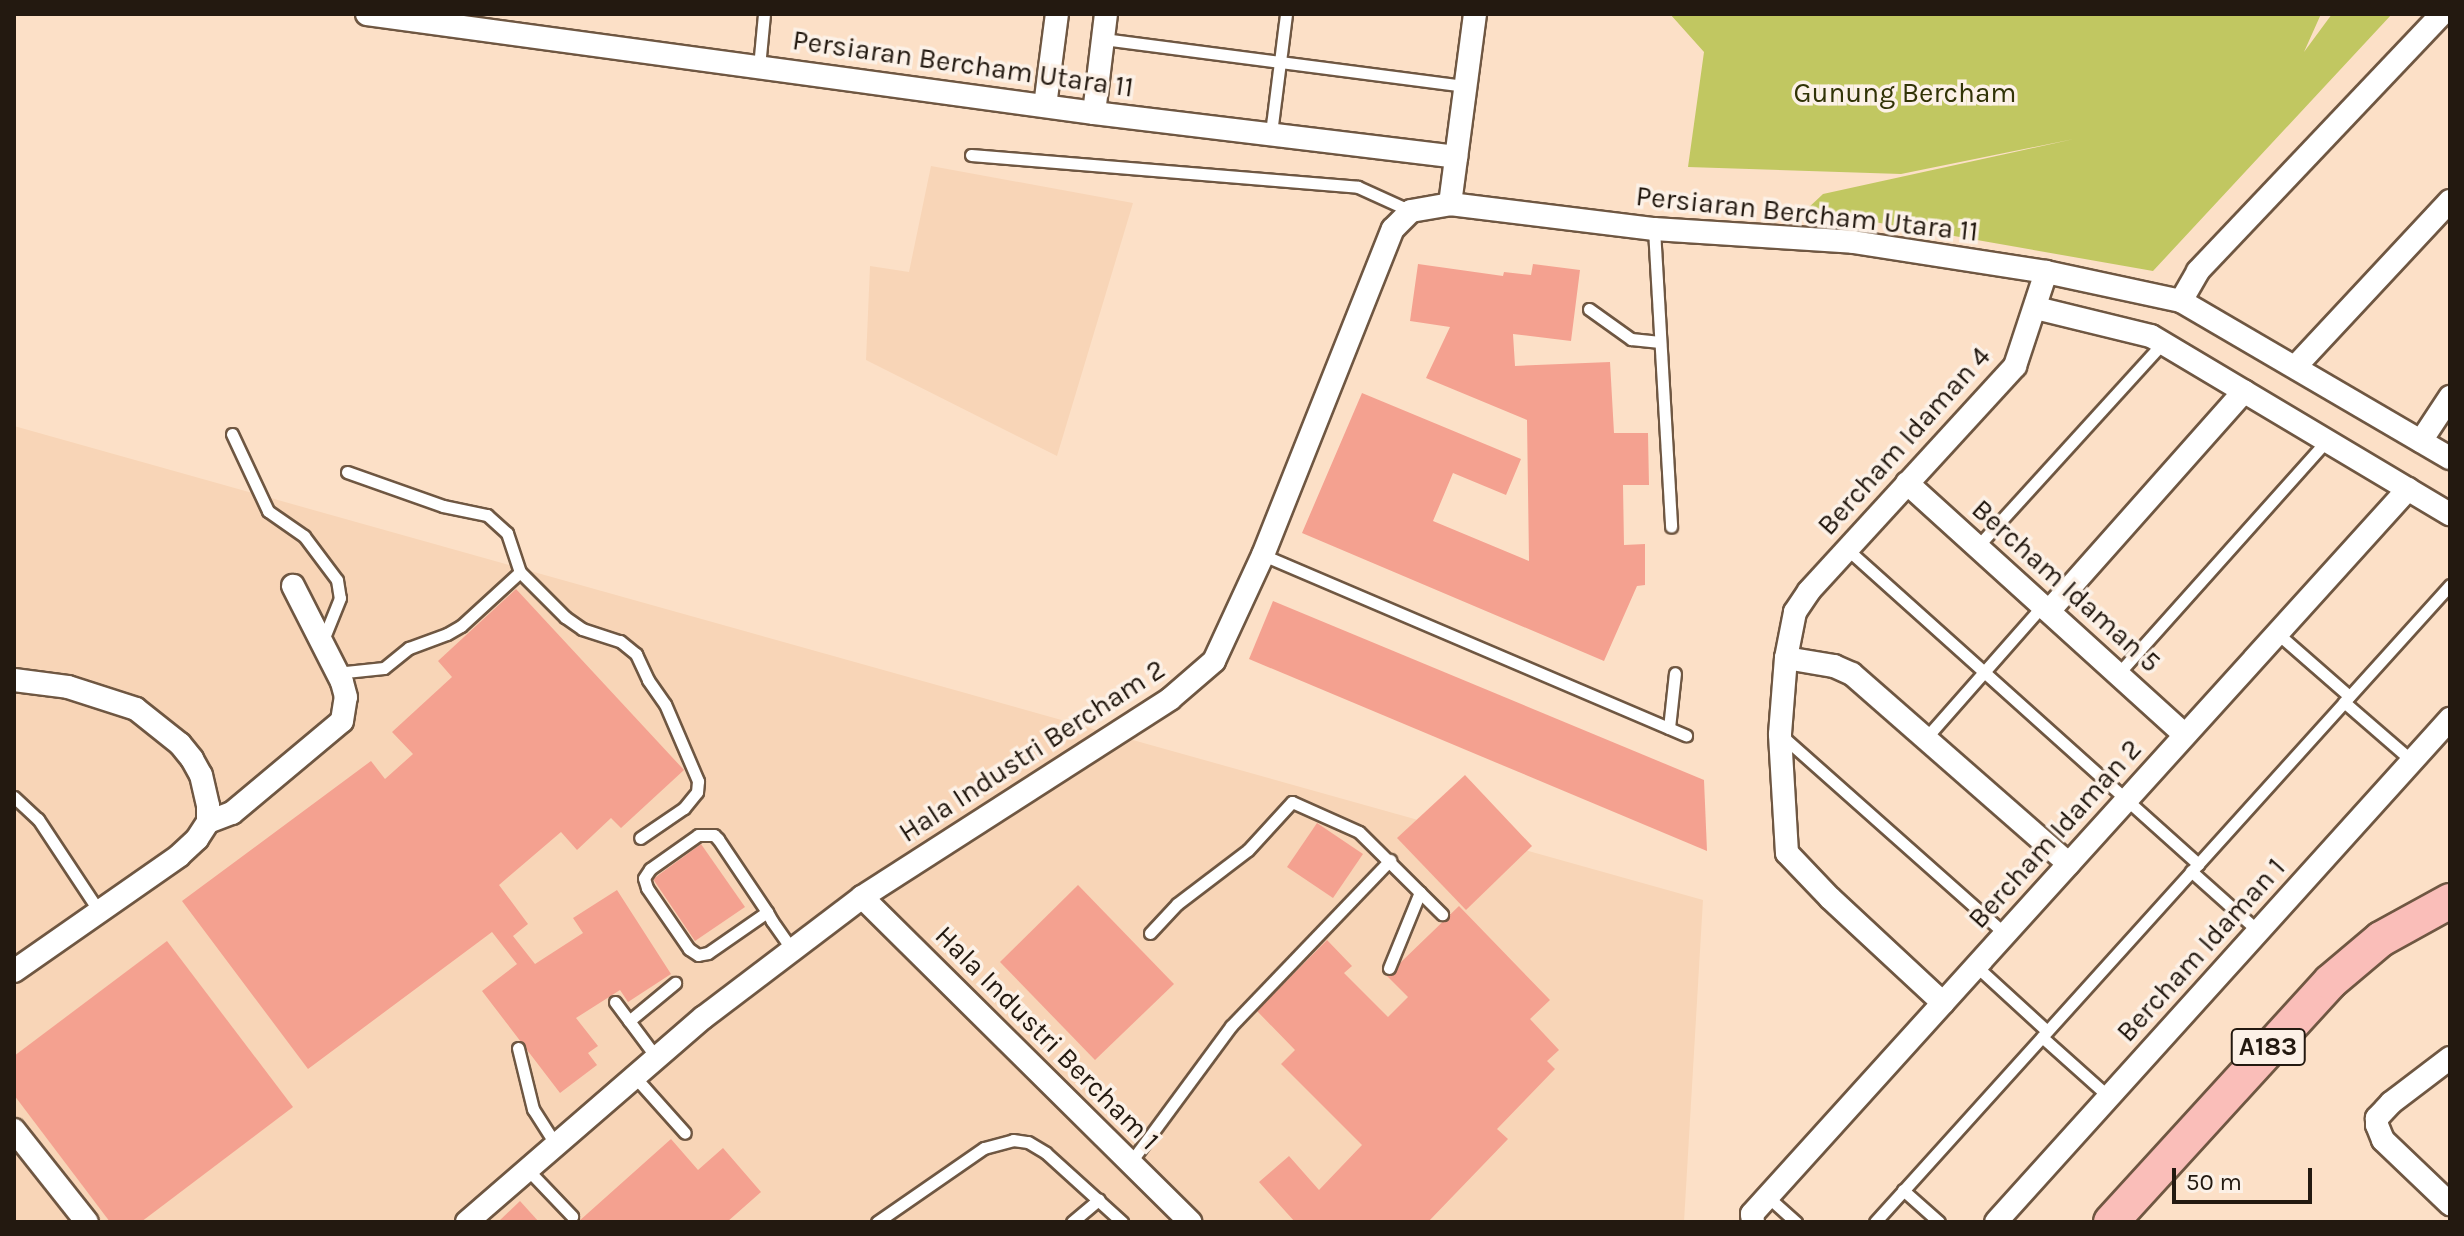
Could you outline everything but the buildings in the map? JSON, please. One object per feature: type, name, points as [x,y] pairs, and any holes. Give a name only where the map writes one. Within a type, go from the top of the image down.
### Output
[{"type":"main road","name":"A183","points":[[2111,1222],[2330,982],[2381,939],[2450,901]]},
{"type":"street","name":"Persiaran Bercham Utara 11","points":[[367,14],[533,25],[759,67],[1094,113],[1456,157]]},
{"type":"street","points":[[1045,106],[1057,14]]},
{"type":"street","points":[[1094,113],[1106,14]]},
{"type":"street","points":[[1411,211],[1450,204],[1475,14]]},
{"type":"street","points":[[2181,301],[2198,271],[2443,23]]},
{"type":"street","points":[[2295,367],[2450,201]]},
{"type":"street","name":"Persiaran Bercham Utara 11","points":[[1450,204],[1654,229],[1853,242],[2046,272],[2181,301],[2450,458]]},
{"type":"street","name":"Hala Industri Bercham 2","points":[[467,1222],[656,1057],[862,897],[1196,679],[1214,661],[1263,555],[1393,229],[1411,211]]},
{"type":"street","name":"Bercham Idaman 4","points":[[1943,1003],[1789,858],[1785,844],[1780,734],[1786,658],[1795,612],[1846,549],[2015,366],[2046,272]]},
{"type":"street","points":[[2036,308],[2137,331],[2164,343],[2450,514]]},
{"type":"street","points":[[2046,608],[2244,391]]},
{"type":"street","points":[[2421,441],[2450,397]]},
{"type":"street","name":"Bercham Idaman 5","points":[[1907,483],[2185,735]]},
{"type":"street","name":"Bercham Idaman 2","points":[[1753,1222],[1752,1214],[2408,489]]},
{"type":"street","points":[[208,822],[232,813],[335,731],[345,711],[346,697],[293,586]]},
{"type":"street","points":[[1786,658],[1844,669],[2069,864]]},
{"type":"street","points":[[14,680],[99,695],[136,709],[180,744],[201,775],[208,806],[208,822],[197,839],[179,856],[14,971]]},
{"type":"street","name":"Bercham Idaman 1","points":[[1996,1222],[2450,719]]},
{"type":"street","name":"Hala Industri Bercham 1","points":[[862,897],[1190,1222]]},
{"type":"street","points":[[2450,1058],[2391,1103],[2377,1118],[2383,1140],[2450,1204]]},
{"type":"street","points":[[14,1130],[87,1222]]},
{"type":"lane","points":[[759,67],[764,14]]},
{"type":"lane","points":[[1271,133],[1286,14]]},
{"type":"lane","points":[[1103,39],[1466,86]]},
{"type":"lane","points":[[971,155],[1358,187],[1411,211]]},
{"type":"lane","points":[[1654,229],[1671,527]]},
{"type":"lane","points":[[1589,309],[1631,339],[1660,342]]},
{"type":"lane","points":[[1978,546],[2164,343]]},
{"type":"lane","points":[[232,434],[268,511],[299,530],[337,580],[340,598],[322,644]]},
{"type":"lane","points":[[2118,674],[2327,440]]},
{"type":"lane","points":[[347,472],[443,506],[487,515],[507,533],[520,572],[565,617],[594,634],[620,641],[636,654],[696,771],[697,792],[692,800],[640,838]]},
{"type":"lane","points":[[1846,549],[2126,800],[2258,931]]},
{"type":"lane","points":[[1263,555],[1686,735]]},
{"type":"lane","points":[[336,673],[384,668],[409,648],[447,634],[461,626],[520,572]]},
{"type":"lane","points":[[1875,1222],[2450,585]]},
{"type":"lane","points":[[1925,739],[2046,608]]},
{"type":"lane","points":[[2277,633],[2412,761]]},
{"type":"lane","points":[[1669,728],[1675,673]]},
{"type":"lane","points":[[1780,734],[2005,934]]},
{"type":"lane","points":[[14,797],[38,819],[99,911]]},
{"type":"lane","points":[[1150,933],[1177,904],[1248,850],[1292,802],[1359,832],[1442,914]]},
{"type":"lane","points":[[767,912],[708,953],[698,955],[689,949],[647,888],[644,878],[650,869],[698,835],[709,833],[718,839],[767,912],[792,950]]},
{"type":"lane","points":[[1130,1163],[1231,1026],[1390,860]]},
{"type":"lane","points":[[1389,968],[1420,892]]},
{"type":"lane","points":[[1976,966],[2109,1097]]},
{"type":"lane","points":[[629,1021],[675,983]]},
{"type":"lane","points":[[615,1002],[656,1057]]},
{"type":"lane","points":[[518,1048],[533,1109],[556,1145]]},
{"type":"lane","points":[[633,1076],[685,1133]]},
{"type":"lane","points":[[877,1222],[984,1148],[1013,1140],[1028,1142],[1046,1153],[1122,1222]]},
{"type":"lane","points":[[528,1170],[572,1216]]},
{"type":"lane","points":[[1903,1190],[1939,1222]]},
{"type":"lane","points":[[1768,1197],[1796,1222]]},
{"type":"lane","points":[[1072,1222],[1099,1199]]},
{"type":"shaded area","points":[[931,166],[1133,203],[1057,456],[866,360],[870,266],[909,272]]},
{"type":"shaded area","points":[[14,426],[1703,900],[1684,1222],[14,1222]]},
{"type":"green space","name":"Gunung Bercham","points":[[1670,14],[2321,14],[2304,52],[2332,14],[2392,14],[2153,271],[1806,210],[1823,194],[2074,139],[1901,174],[1688,167],[1704,52]]}]
